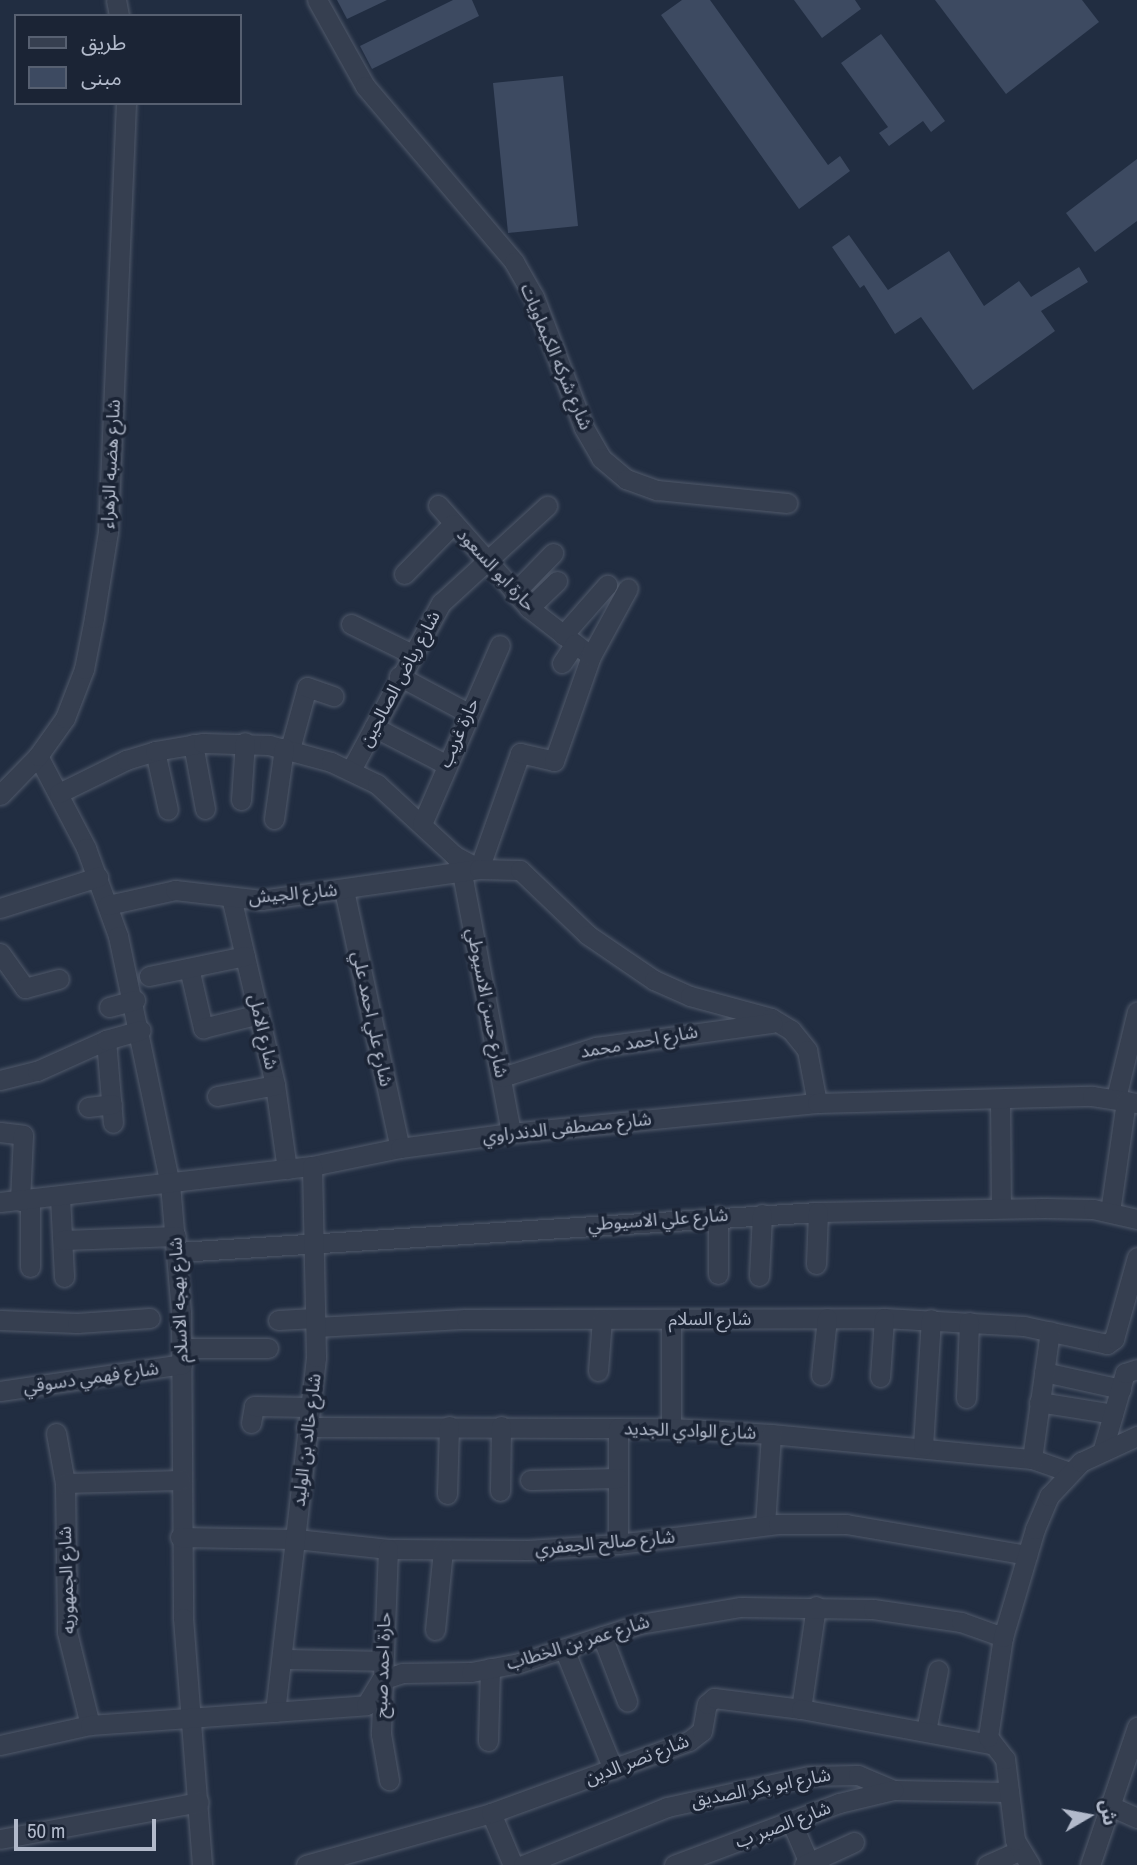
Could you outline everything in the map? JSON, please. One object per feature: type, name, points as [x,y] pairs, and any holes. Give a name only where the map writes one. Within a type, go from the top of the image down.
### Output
[{"type":"street","name":"شارع شركه الكيماويات","points":[[317,0],[365,86],[514,262],[534,297],[584,428],[601,458],[626,479],[657,490],[787,503]]},
{"type":"street","name":"شارع هضبه الزهراء","points":[[0,795],[38,757],[65,718],[83,669],[108,532],[126,105]]},
{"type":"street","name":"حارة ابو السعود","points":[[438,505],[485,562],[529,608],[591,656]]},
{"type":"street","name":"شارع رياض الصالحين","points":[[351,770],[410,653],[441,603],[547,506]]},
{"type":"street","points":[[404,573],[453,524]]},
{"type":"street","points":[[514,593],[553,553]]},
{"type":"street","points":[[529,608],[557,581]]},
{"type":"street","points":[[562,663],[569,639],[607,585]]},
{"type":"street","points":[[59,793],[126,760],[155,751],[193,744],[245,743],[287,748],[351,770],[377,784],[470,871],[520,753],[554,761],[591,656],[628,588]]},
{"type":"street","points":[[351,624],[410,653]]},
{"type":"street","name":"حارة غريب","points":[[422,824],[445,764],[500,645]]},
{"type":"street","points":[[399,676],[468,713]]},
{"type":"street","points":[[274,819],[287,748],[307,687],[333,696]]},
{"type":"street","points":[[374,727],[445,764]]},
{"type":"street","points":[[241,800],[245,743]]},
{"type":"street","points":[[193,744],[205,809]]},
{"type":"street","points":[[155,751],[168,810]]},
{"type":"street","name":"شارع بهجه الاسلام","points":[[38,757],[59,793],[108,905],[135,1000],[170,1184],[177,1244],[182,1356],[180,1537],[202,1865]]},
{"type":"street","name":"شارع الجيش","points":[[108,905],[175,890],[261,900],[470,871],[520,870],[588,935],[654,980],[690,996],[780,1022]]},
{"type":"street","name":"شارع حسن الاسيوطي","points":[[470,871],[511,1133]]},
{"type":"street","points":[[0,908],[98,877]]},
{"type":"street","name":"شارع علي احمد علي","points":[[344,890],[400,1148]]},
{"type":"street","name":"شارع الامل","points":[[231,897],[275,1085],[287,1169]]},
{"type":"street","points":[[0,953],[24,988],[59,979]]},
{"type":"street","points":[[149,976],[245,956]]},
{"type":"street","points":[[189,968],[204,1028],[259,1014]]},
{"type":"street","points":[[110,1007],[135,1000]]},
{"type":"street","points":[[1110,1212],[1137,1011]]},
{"type":"street","points":[[780,1022],[807,1051],[817,1104]]},
{"type":"street","name":"شارع احمد محمد","points":[[502,1077],[596,1047],[780,1022]]},
{"type":"street","points":[[0,1080],[37,1071],[106,1040],[141,1030]]},
{"type":"street","points":[[88,1107],[112,1113],[106,1040]]},
{"type":"street","points":[[217,1096],[275,1085]]},
{"type":"street","points":[[1000,1099],[1001,1208]]},
{"type":"street","name":"شارع مصطفى الدندراوي","points":[[0,1202],[312,1166],[400,1148],[511,1133],[817,1104],[1000,1099],[1126,1101]]},
{"type":"street","points":[[0,1132],[23,1135],[30,1267]]},
{"type":"street","name":"شارع خالد بن الوليد","points":[[275,1712],[310,1407],[316,1323],[312,1166]]},
{"type":"street","points":[[60,1197],[64,1277]]},
{"type":"street","name":"شارع علي الاسيوطي","points":[[62,1240],[314,1246],[718,1216],[1001,1208],[1110,1212],[1137,1219]]},
{"type":"street","points":[[816,1264],[818,1212]]},
{"type":"street","points":[[759,1276],[762,1214]]},
{"type":"street","points":[[718,1216],[718,1274]]},
{"type":"street","name":"شارع السلام","points":[[278,1320],[316,1323],[602,1319],[931,1319],[1050,1331],[1103,1343],[1114,1339],[1137,1258]]},
{"type":"street","points":[[0,1320],[76,1323],[150,1318]]},
{"type":"street","points":[[821,1375],[827,1318]]},
{"type":"street","points":[[880,1377],[884,1318]]},
{"type":"street","points":[[598,1371],[602,1319]]},
{"type":"street","points":[[671,1319],[671,1428]]},
{"type":"street","points":[[923,1446],[931,1319]]},
{"type":"street","points":[[966,1398],[969,1322]]},
{"type":"street","points":[[1032,1459],[1050,1331]]},
{"type":"street","name":"شارع فهمي دسوقي","points":[[0,1391],[182,1356],[268,1348]]},
{"type":"street","points":[[1103,1449],[1128,1369],[1137,1369]]},
{"type":"street","points":[[1044,1372],[1121,1389]]},
{"type":"street","points":[[1039,1402],[1114,1414]]},
{"type":"street","points":[[251,1423],[254,1406],[310,1407]]},
{"type":"street","points":[[447,1494],[449,1426]]},
{"type":"street","points":[[500,1491],[501,1426]]},
{"type":"street","name":"شارع الوادي الجديد","points":[[306,1427],[671,1428],[923,1446],[1032,1459],[1069,1472]]},
{"type":"street","points":[[618,1428],[618,1544]]},
{"type":"street","name":"شارع الجمهوريه","points":[[56,1433],[65,1483],[67,1632],[90,1725]]},
{"type":"street","points":[[765,1525],[771,1434]]},
{"type":"street","points":[[987,1865],[1025,1858],[1009,1792],[1005,1759],[990,1744],[987,1719],[1003,1637],[1042,1510],[1069,1472],[1103,1449],[1137,1436]]},
{"type":"street","points":[[530,1480],[618,1478]]},
{"type":"street","points":[[65,1483],[181,1479]]},
{"type":"street","name":"شارع صالح الجعفري","points":[[180,1537],[296,1539],[388,1549],[443,1550],[618,1544],[765,1525],[846,1524],[1027,1555]]},
{"type":"street","name":"حارة احمد صبح","points":[[388,1549],[381,1670],[381,1734],[388,1780]]},
{"type":"street","points":[[435,1630],[443,1550]]},
{"type":"street","points":[[801,1709],[816,1606]]},
{"type":"street","name":"شارع عمر بن الخطاب","points":[[282,1659],[402,1673],[490,1668],[564,1649],[669,1616],[708,1611],[816,1606],[947,1619],[1003,1637]]},
{"type":"street","points":[[602,1636],[627,1701]]},
{"type":"street","points":[[564,1649],[613,1769]]},
{"type":"street","points":[[488,1741],[490,1668]]},
{"type":"street","points":[[0,1745],[90,1725],[366,1705],[381,1670]]},
{"type":"street","points":[[926,1731],[938,1670]]},
{"type":"street","name":"شارع نصر الدين","points":[[306,1865],[491,1812],[696,1737],[705,1723],[707,1704],[714,1698],[801,1709],[990,1744]]},
{"type":"street","points":[[1090,1865],[1108,1805],[1137,1727]]},
{"type":"street","name":"شارع ابو بكر الصديق","points":[[523,1865],[626,1820],[743,1788],[846,1773],[893,1790],[1009,1792]]},
{"type":"street","name":"شارع الصبر ب","points":[[674,1865],[791,1821],[893,1790]]},
{"type":"street","points":[[0,1839],[199,1802]]},
{"type":"street","points":[[1108,1805],[1137,1818]]},
{"type":"street","points":[[491,1812],[513,1865]]},
{"type":"street","points":[[791,1821],[806,1864],[854,1842]]},
{"type":"building","points":[[337,0],[387,0],[347,19]]},
{"type":"building","points":[[453,0],[472,0],[479,16],[372,69],[360,46]]},
{"type":"building","points":[[682,0],[710,0],[828,165],[840,156],[850,171],[799,209],[661,15]]},
{"type":"building","points":[[794,0],[855,0],[861,9],[822,38]]},
{"type":"building","points":[[935,0],[1082,0],[1099,22],[1006,94]]},
{"type":"building","points":[[881,34],[945,121],[931,132],[923,121],[889,146],[879,133],[888,127],[841,63]]},
{"type":"building","points":[[563,76],[578,226],[508,233],[493,83]]},
{"type":"building","points":[[1137,159],[1137,221],[1095,252],[1066,213]]},
{"type":"building","points":[[849,235],[888,290],[949,251],[984,306],[1019,281],[1031,297],[1079,267],[1088,282],[1041,311],[1055,331],[973,390],[921,317],[895,334],[864,285],[860,288],[832,247]]}]
